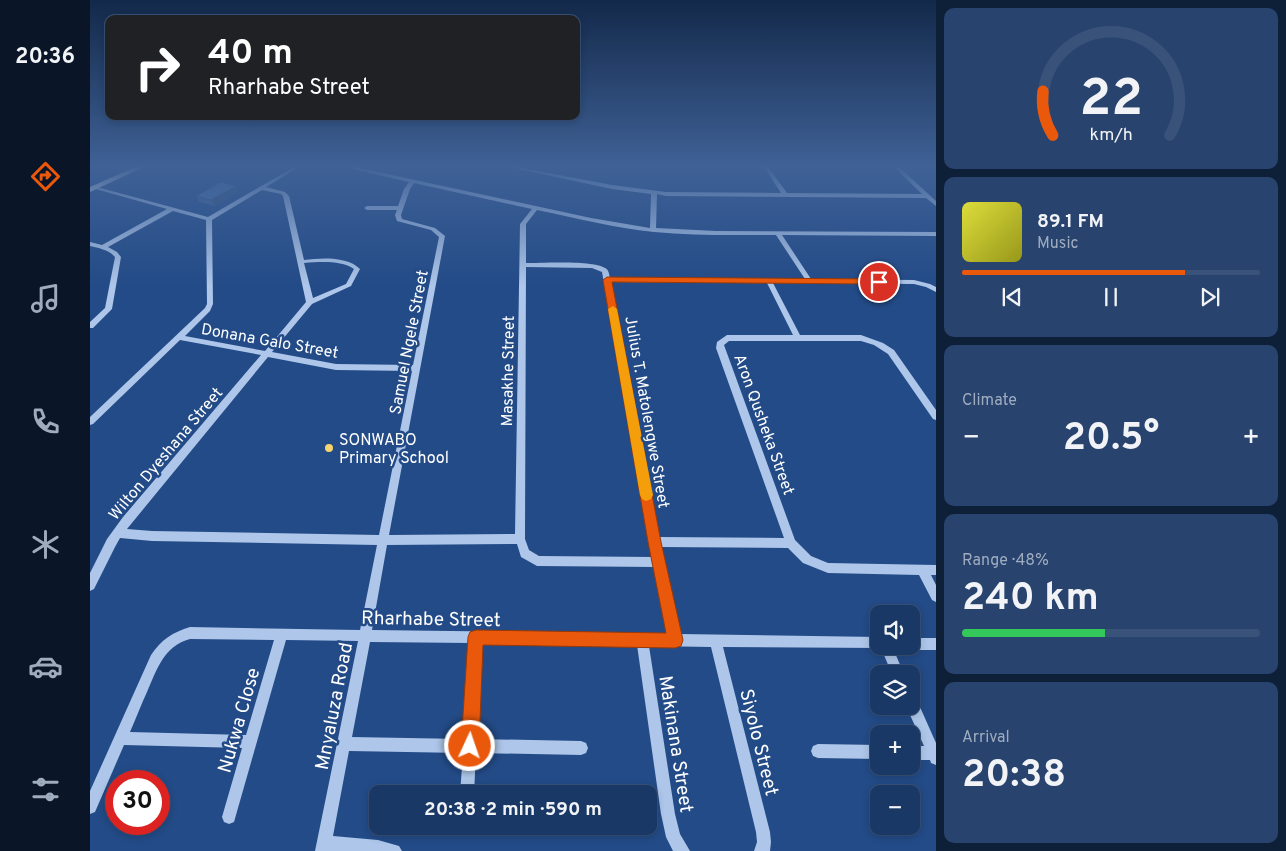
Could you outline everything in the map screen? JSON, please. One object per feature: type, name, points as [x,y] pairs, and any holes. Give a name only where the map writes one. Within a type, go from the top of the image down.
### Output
[{"type":"street","points":[[163,207],[209,219],[230,207]]},
{"type":"street","points":[[288,207],[310,302],[349,285],[357,269],[351,264],[317,260],[301,262]]},
{"type":"street","points":[[530,207],[591,220],[653,230],[778,234],[936,234]]},
{"type":"street","points":[[653,230],[654,207]]},
{"type":"street","points":[[367,208],[401,208]]},
{"type":"street","name":"Samuel Ngele Street","points":[[385,540],[442,236],[433,229],[399,220],[401,208]]},
{"type":"street","name":"Masakhe Street","points":[[520,539],[523,224],[536,208]]},
{"type":"street","points":[[103,248],[172,209]]},
{"type":"street","points":[[90,422],[205,313],[210,304],[209,219]]},
{"type":"street","points":[[778,234],[809,281]]},
{"type":"street","points":[[90,244],[115,252],[118,257],[108,309],[90,326]]},
{"type":"street","points":[[523,265],[597,266],[603,269],[607,280],[914,282],[928,285],[936,290]]},
{"type":"street","name":"Julius T. Matolengwe Street","points":[[607,280],[654,542],[675,640]]},
{"type":"street","points":[[769,281],[798,338]]},
{"type":"street","name":"Wilton Dyeshana Street","points":[[118,533],[310,302]]},
{"type":"street","name":"Donana Galo Street","points":[[179,337],[336,367],[417,368]]},
{"type":"street","name":"Aron Qusheka Street","points":[[791,543],[720,344],[727,338],[861,338],[882,345],[891,352],[936,416]]},
{"type":"street","points":[[90,585],[118,533]]},
{"type":"street","name":"Wilton Dyeshana Street","points":[[118,533],[152,536],[385,540],[520,539]]},
{"type":"street","points":[[520,539],[525,553],[536,561],[659,562]]},
{"type":"street","name":"Mnyaluza Road","points":[[324,847],[385,540]]},
{"type":"street","points":[[654,542],[791,543],[804,558],[816,565],[828,568],[936,570]]},
{"type":"street","points":[[922,570],[936,596]]},
{"type":"street","name":"Rharhabe Street","points":[[90,807],[155,659],[162,648],[172,640],[190,633],[870,643]]},
{"type":"street","name":"Nukwa Close","points":[[230,817],[282,634]]},
{"type":"street","points":[[468,785],[476,637]]},
{"type":"street","name":"Makinana Street","points":[[642,640],[668,814],[673,837],[682,851]]},
{"type":"street","name":"Siyolo Street","points":[[716,641],[763,832],[764,842],[762,851]]},
{"type":"street","points":[[920,644],[936,644]]},
{"type":"street","points":[[916,715],[935,756]]},
{"type":"street","points":[[120,738],[251,742]]},
{"type":"street","points":[[345,744],[581,748]]},
{"type":"street","points":[[818,751],[870,752]]},
{"type":"street","points":[[920,754],[935,756]]},
{"type":"street","points":[[324,847],[378,847],[394,851]]},
{"type":"slow traffic","points":[[613,309],[646,495]]},
{"type":"place","name":"SONWABO Primary School","points":[[329,448]]},
{"type":"route","points":[[470,746],[476,637],[675,640],[654,542],[607,280],[879,282]]}]
